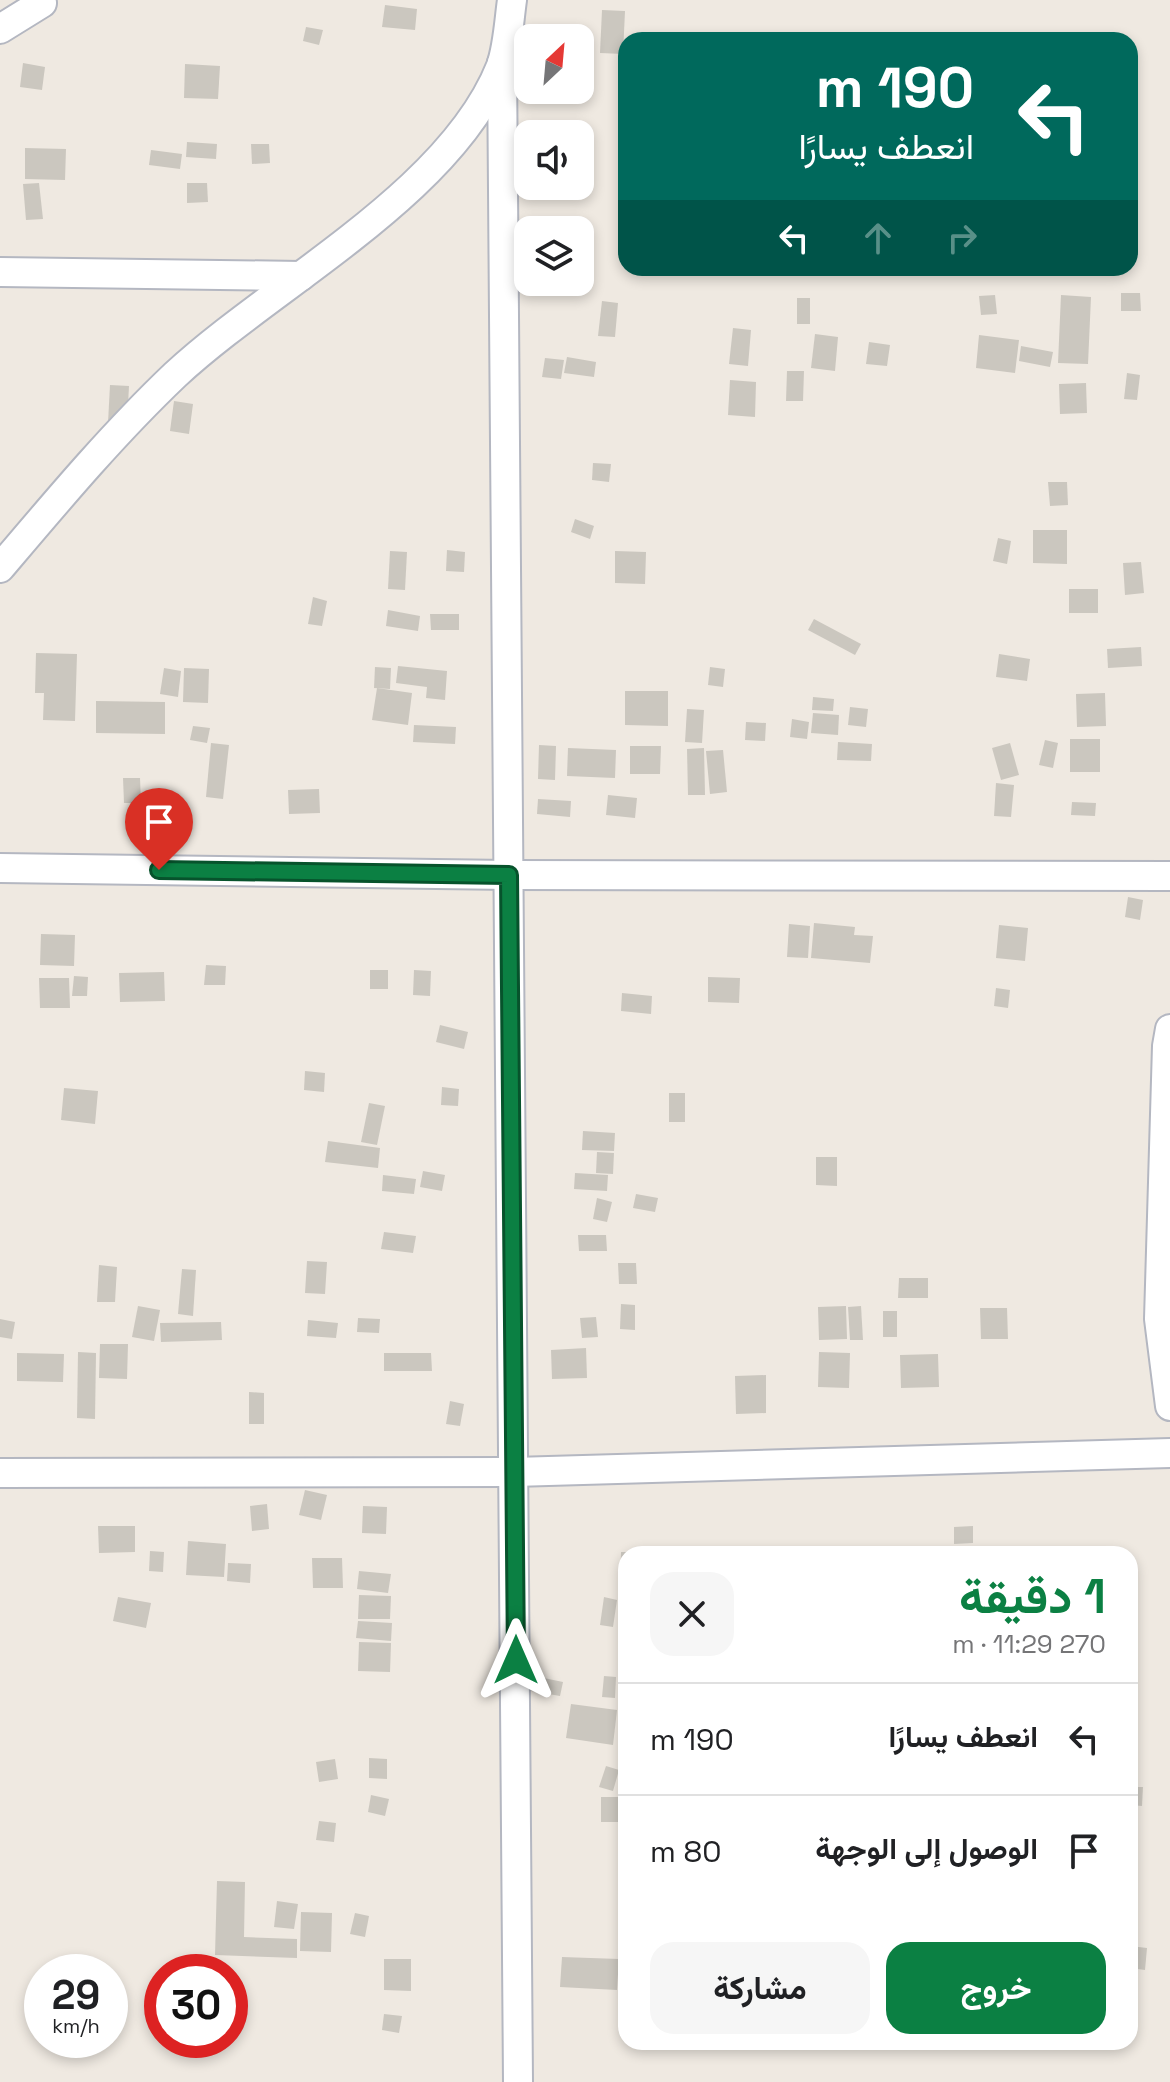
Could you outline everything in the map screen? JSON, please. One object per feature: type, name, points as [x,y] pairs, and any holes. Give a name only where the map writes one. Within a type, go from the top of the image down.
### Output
[{"type":"street","points":[[512,0],[502,63],[518,2082]]},
{"type":"street","points":[[0,29],[45,1]]},
{"type":"street","points":[[0,568],[88,465],[176,374],[402,194],[472,121],[502,63]]},
{"type":"street","points":[[0,272],[301,276]]},
{"type":"street","points":[[0,868],[509,875],[1170,876]]},
{"type":"street","points":[[1169,1040],[1159,1319],[1170,1406]]},
{"type":"street","points":[[0,1473],[514,1472],[1170,1453]]},
{"type":"building","points":[[385,5],[417,9],[415,30],[382,27]]},
{"type":"building","points":[[602,10],[625,11],[624,32],[618,32],[618,54],[600,53]]},
{"type":"building","points":[[306,27],[323,30],[319,45],[303,41]]},
{"type":"building","points":[[23,63],[45,67],[42,90],[20,87]]},
{"type":"building","points":[[185,64],[220,66],[218,99],[184,98]]},
{"type":"building","points":[[187,142],[217,144],[216,159],[186,157]]},
{"type":"building","points":[[251,144],[269,144],[270,163],[252,164]]},
{"type":"building","points":[[25,148],[66,149],[65,180],[25,179]]},
{"type":"building","points":[[151,150],[182,154],[180,169],[149,165]]},
{"type":"building","points":[[39,183],[43,219],[26,220],[23,184]]},
{"type":"building","points":[[187,183],[207,183],[208,202],[187,203]]},
{"type":"building","points":[[1121,293],[1140,293],[1141,311],[1121,311]]},
{"type":"building","points":[[995,295],[997,314],[981,315],[979,296]]},
{"type":"building","points":[[1061,295],[1091,297],[1088,364],[1058,363]]},
{"type":"building","points":[[797,298],[810,298],[810,324],[797,324]]},
{"type":"building","points":[[602,301],[618,303],[615,337],[598,336]]},
{"type":"building","points":[[733,328],[751,330],[748,366],[729,364]]},
{"type":"building","points":[[815,334],[838,337],[835,371],[811,368]]},
{"type":"building","points":[[979,335],[1019,340],[1015,373],[976,368]]},
{"type":"building","points":[[869,342],[890,345],[887,366],[866,364]]},
{"type":"building","points":[[1021,346],[1053,352],[1050,367],[1019,361]]},
{"type":"building","points":[[567,357],[596,362],[594,377],[564,373]]},
{"type":"building","points":[[545,358],[564,360],[561,379],[542,377]]},
{"type":"building","points":[[787,371],[804,371],[803,401],[786,401]]},
{"type":"building","points":[[1127,373],[1140,375],[1137,400],[1124,399]]},
{"type":"building","points":[[730,380],[756,382],[755,417],[728,415]]},
{"type":"building","points":[[1086,383],[1087,413],[1060,414],[1059,384]]},
{"type":"building","points":[[110,385],[129,386],[127,424],[108,423]]},
{"type":"building","points":[[174,401],[193,404],[189,434],[170,431]]},
{"type":"building","points":[[593,463],[611,464],[609,482],[592,480]]},
{"type":"building","points":[[1048,482],[1067,482],[1068,505],[1050,506]]},
{"type":"building","points":[[575,519],[594,526],[590,539],[571,532]]},
{"type":"building","points":[[1033,530],[1067,530],[1067,564],[1033,563]]},
{"type":"building","points":[[998,538],[1011,541],[1007,564],[993,561]]},
{"type":"building","points":[[447,550],[465,552],[464,572],[446,571]]},
{"type":"building","points":[[390,551],[407,552],[405,590],[388,589]]},
{"type":"building","points":[[615,551],[646,552],[645,584],[615,583]]},
{"type":"building","points":[[1141,562],[1144,593],[1125,595],[1123,563]]},
{"type":"building","points":[[1069,589],[1098,589],[1098,613],[1069,613]]},
{"type":"building","points":[[313,597],[327,601],[322,626],[308,624]]},
{"type":"building","points":[[388,610],[420,616],[418,631],[386,626]]},
{"type":"building","points":[[430,614],[459,614],[459,630],[431,630]]},
{"type":"building","points":[[814,619],[861,644],[855,655],[808,630]]},
{"type":"building","points":[[1141,647],[1142,666],[1108,668],[1107,649]]},
{"type":"building","points":[[36,653],[77,654],[75,721],[43,720],[44,693],[35,693]]},
{"type":"building","points":[[999,654],[1030,659],[1027,681],[996,677]]},
{"type":"building","points":[[398,666],[447,671],[445,700],[426,698],[427,687],[396,683]]},
{"type":"building","points":[[375,667],[391,668],[390,689],[374,688]]},
{"type":"building","points":[[710,667],[725,669],[723,687],[708,685]]},
{"type":"building","points":[[164,668],[181,671],[178,697],[160,694]]},
{"type":"building","points":[[184,668],[209,669],[208,703],[183,702]]},
{"type":"building","points":[[377,688],[412,693],[408,725],[372,720]]},
{"type":"building","points":[[625,691],[668,691],[668,726],[625,725]]},
{"type":"building","points":[[1105,693],[1106,726],[1077,727],[1076,694]]},
{"type":"building","points":[[813,697],[834,699],[833,711],[812,710]]},
{"type":"building","points":[[96,701],[165,702],[165,734],[96,733]]},
{"type":"building","points":[[850,707],[868,709],[866,727],[848,725]]},
{"type":"building","points":[[687,709],[704,710],[702,743],[685,742]]},
{"type":"building","points":[[813,713],[839,715],[838,735],[811,733]]},
{"type":"building","points":[[792,719],[809,722],[807,739],[790,737]]},
{"type":"building","points":[[746,722],[766,723],[765,741],[745,740]]},
{"type":"building","points":[[414,725],[456,727],[455,744],[413,742]]},
{"type":"building","points":[[193,726],[210,728],[207,743],[190,740]]},
{"type":"building","points":[[1070,739],[1100,739],[1100,772],[1070,772]]},
{"type":"building","points":[[1045,740],[1058,743],[1053,768],[1039,765]]},
{"type":"building","points":[[838,742],[872,744],[871,761],[837,760]]},
{"type":"building","points":[[211,743],[229,745],[223,799],[206,797]]},
{"type":"building","points":[[1010,743],[1019,775],[1001,780],[992,748]]},
{"type":"building","points":[[539,745],[556,746],[555,780],[538,779]]},
{"type":"building","points":[[630,746],[661,746],[660,774],[630,774]]},
{"type":"building","points":[[568,748],[616,750],[615,778],[567,776]]},
{"type":"building","points":[[704,748],[705,795],[688,795],[687,749]]},
{"type":"building","points":[[723,750],[727,792],[710,794],[706,751]]},
{"type":"building","points":[[123,778],[140,778],[141,803],[124,803]]},
{"type":"building","points":[[996,783],[1014,785],[1011,817],[994,816]]},
{"type":"building","points":[[319,789],[320,813],[289,814],[288,790]]},
{"type":"building","points":[[608,795],[637,798],[635,818],[606,815]]},
{"type":"building","points":[[538,799],[571,801],[570,817],[537,814]]},
{"type":"building","points":[[1072,802],[1096,803],[1095,816],[1071,815]]},
{"type":"building","points":[[1128,897],[1143,900],[1140,920],[1125,917]]},
{"type":"building","points":[[814,923],[855,927],[854,935],[873,936],[870,963],[811,958]]},
{"type":"building","points":[[789,924],[810,926],[808,958],[787,957]]},
{"type":"building","points":[[999,925],[1028,928],[1025,961],[996,958]]},
{"type":"building","points":[[41,934],[75,935],[74,966],[40,965]]},
{"type":"building","points":[[206,965],[226,966],[225,985],[204,985]]},
{"type":"building","points":[[370,970],[388,970],[388,989],[370,989]]},
{"type":"building","points":[[414,970],[431,971],[430,996],[413,995]]},
{"type":"building","points":[[164,972],[165,1001],[120,1002],[119,973]]},
{"type":"building","points":[[74,976],[88,977],[87,996],[72,996]]},
{"type":"building","points":[[708,977],[740,978],[739,1003],[708,1002]]},
{"type":"building","points":[[39,978],[69,978],[70,1008],[40,1008]]},
{"type":"building","points":[[996,988],[1010,990],[1008,1008],[994,1006]]},
{"type":"building","points":[[622,993],[652,996],[651,1014],[621,1011]]},
{"type":"building","points":[[440,1025],[468,1032],[464,1049],[436,1042]]},
{"type":"building","points":[[305,1071],[325,1073],[324,1092],[304,1090]]},
{"type":"building","points":[[442,1087],[459,1089],[458,1106],[441,1105]]},
{"type":"building","points":[[64,1088],[98,1091],[95,1124],[61,1120]]},
{"type":"building","points":[[669,1093],[685,1093],[685,1122],[669,1122]]},
{"type":"building","points":[[369,1103],[385,1106],[377,1145],[361,1142]]},
{"type":"building","points":[[583,1131],[615,1133],[614,1151],[582,1150]]},
{"type":"building","points":[[328,1141],[380,1148],[378,1168],[325,1162]]},
{"type":"building","points":[[597,1152],[614,1153],[613,1174],[596,1173]]},
{"type":"building","points":[[816,1157],[837,1157],[837,1186],[816,1185]]},
{"type":"building","points":[[423,1171],[445,1175],[442,1191],[420,1187]]},
{"type":"building","points":[[575,1173],[608,1175],[607,1191],[574,1189]]},
{"type":"building","points":[[383,1175],[416,1179],[414,1194],[382,1191]]},
{"type":"building","points":[[636,1194],[658,1198],[655,1212],[633,1208]]},
{"type":"building","points":[[597,1198],[612,1202],[607,1222],[593,1219]]},
{"type":"building","points":[[384,1232],[416,1236],[413,1253],[381,1249]]},
{"type":"building","points":[[578,1235],[606,1235],[607,1251],[579,1251]]},
{"type":"building","points":[[307,1261],[327,1262],[325,1294],[305,1293]]},
{"type":"building","points":[[618,1263],[636,1263],[637,1284],[619,1284]]},
{"type":"building","points":[[99,1265],[117,1267],[115,1302],[97,1302]]},
{"type":"building","points":[[182,1269],[196,1270],[193,1316],[178,1314]]},
{"type":"building","points":[[899,1278],[928,1278],[928,1298],[898,1298]]},
{"type":"building","points":[[621,1304],[635,1305],[635,1330],[620,1329]]},
{"type":"building","points":[[138,1306],[160,1310],[154,1341],[132,1337]]},
{"type":"building","points":[[846,1306],[847,1339],[819,1340],[818,1307]]},
{"type":"building","points":[[861,1306],[863,1340],[850,1340],[848,1307]]},
{"type":"building","points":[[980,1308],[1007,1308],[1008,1339],[981,1339]]},
{"type":"building","points":[[883,1311],[897,1311],[897,1337],[883,1337]]},
{"type":"building","points":[[596,1317],[598,1337],[582,1338],[580,1318]]},
{"type":"building","points":[[358,1318],[380,1319],[379,1333],[357,1332]]},
{"type":"building","points":[[0,1319],[15,1322],[12,1339],[0,1337]]},
{"type":"building","points":[[308,1320],[338,1323],[336,1338],[307,1336]]},
{"type":"building","points":[[221,1322],[222,1340],[161,1342],[160,1323]]},
{"type":"building","points":[[100,1344],[128,1344],[127,1379],[99,1378]]},
{"type":"building","points":[[586,1348],[587,1378],[552,1379],[551,1350]]},
{"type":"building","points":[[78,1352],[96,1353],[95,1419],[77,1418]]},
{"type":"building","points":[[819,1352],[850,1353],[849,1388],[818,1387]]},
{"type":"building","points":[[17,1353],[64,1354],[63,1382],[17,1381]]},
{"type":"building","points":[[384,1353],[431,1353],[432,1371],[384,1371]]},
{"type":"building","points":[[938,1354],[939,1387],[901,1388],[900,1355]]},
{"type":"building","points":[[766,1375],[766,1413],[736,1414],[735,1376]]},
{"type":"building","points":[[249,1392],[264,1393],[264,1424],[249,1424]]},
{"type":"building","points":[[450,1401],[464,1404],[460,1426],[446,1424]]},
{"type":"building","points":[[305,1490],[327,1495],[321,1520],[299,1515]]},
{"type":"building","points":[[267,1504],[269,1529],[252,1531],[250,1506]]},
{"type":"building","points":[[363,1506],[387,1507],[386,1534],[362,1533]]},
{"type":"building","points":[[98,1526],[135,1526],[135,1552],[99,1553]]},
{"type":"building","points":[[973,1526],[973,1543],[954,1544],[954,1527]]},
{"type":"building","points":[[188,1541],[226,1544],[224,1577],[186,1575]]},
{"type":"building","points":[[150,1551],[164,1552],[163,1572],[149,1571]]},
{"type":"building","points":[[312,1558],[342,1558],[343,1588],[313,1588]]},
{"type":"building","points":[[228,1563],[251,1564],[250,1583],[227,1581]]},
{"type":"building","points":[[359,1571],[391,1574],[388,1593],[357,1589]]},
{"type":"building","points":[[359,1595],[391,1596],[390,1619],[358,1619]]},
{"type":"building","points":[[118,1597],[151,1603],[146,1628],[113,1621]]},
{"type":"building","points":[[604,1597],[617,1600],[613,1627],[600,1625]]},
{"type":"building","points":[[358,1621],[392,1623],[391,1641],[356,1638]]},
{"type":"building","points":[[359,1642],[391,1643],[390,1672],[358,1671]]},
{"type":"building","points":[[534,1676],[563,1682],[560,1696],[531,1691]]},
{"type":"building","points":[[604,1676],[616,1677],[615,1698],[602,1697]]},
{"type":"building","points":[[571,1704],[617,1710],[613,1745],[566,1738]]},
{"type":"building","points":[[369,1758],[387,1759],[387,1779],[369,1778]]},
{"type":"building","points":[[335,1759],[338,1779],[319,1782],[316,1762]]},
{"type":"building","points":[[606,1766],[618,1770],[613,1791],[599,1787]]},
{"type":"building","points":[[1138,1787],[1143,1787],[1142,1806],[1138,1806]]},
{"type":"building","points":[[371,1795],[389,1799],[385,1816],[368,1812]]},
{"type":"building","points":[[601,1797],[618,1797],[618,1822],[601,1822]]},
{"type":"building","points":[[319,1821],[336,1823],[334,1842],[316,1840]]},
{"type":"building","points":[[217,1881],[245,1882],[244,1937],[297,1939],[297,1958],[215,1954]]},
{"type":"building","points":[[277,1901],[298,1904],[294,1929],[274,1927]]},
{"type":"building","points":[[301,1912],[332,1913],[331,1952],[300,1951]]},
{"type":"building","points":[[355,1913],[369,1916],[365,1937],[350,1934]]},
{"type":"building","points":[[1138,1947],[1147,1948],[1145,1970],[1138,1969]]},
{"type":"building","points":[[562,1957],[618,1959],[617,1990],[560,1987]]},
{"type":"building","points":[[384,1959],[411,1959],[411,1991],[384,1990]]},
{"type":"building","points":[[384,2014],[402,2016],[399,2033],[382,2030]]},
{"type":"route","points":[[159,870],[509,875],[516,1660]]}]
